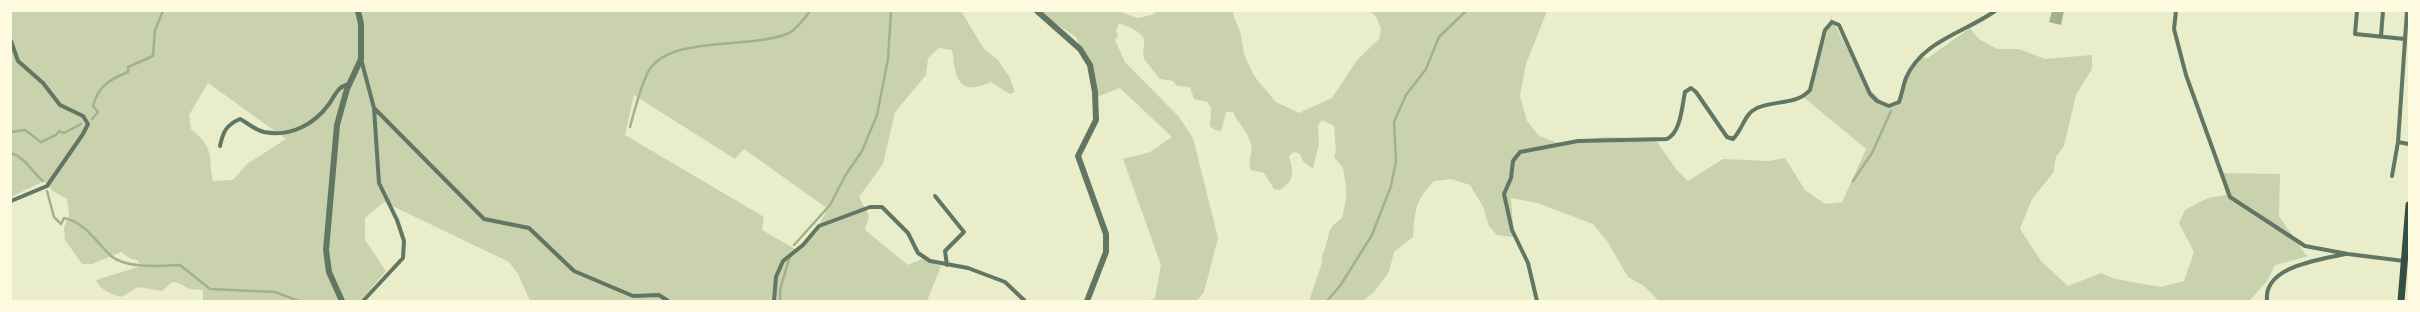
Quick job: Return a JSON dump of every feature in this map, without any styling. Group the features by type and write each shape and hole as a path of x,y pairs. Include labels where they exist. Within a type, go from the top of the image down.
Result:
{"main road":[{"path":"2400,301 2409,205"}],"street":[{"path":"358,11 361,24 361,59 374,108 379,184 397,220 404,241 403,258 364,301"},
{"path":"1037,11 1080,49 1090,65 1095,92 1096,120 1078,156 1106,234 1106,252 1087,301"},
{"path":"1537,301 1528,263 1512,230 1504,194 1511,178 1513,161 1520,152 1578,141 1667,139 1672,136 1676,130 1686,92 1691,88 1696,92 1726,137 1733,139 1748,114 1757,108 1804,97 1810,90 1825,30 1832,22 1839,25 1870,94 1877,101 1889,106 1899,102 1906,78 1914,65 1928,50 1942,39 1995,11"},
{"path":"2176,11 2174,29 2186,75 2230,197 2305,246 2348,254 2404,261"},
{"path":"2357,11 2355,34 2406,38"},
{"path":"2381,36 2383,11"},
{"path":"2392,176 2398,142 2407,11"},
{"path":"11,41 18,60 43,83 60,105 83,116 88,124 83,134 47,186 11,202"},
{"path":"342,301 329,272 326,250 335,137 350,84 361,59"},
{"path":"220,146 223,134 229,123 240,119 264,132 284,132 305,127 317,119 340,87 350,84"},
{"path":"374,108 484,218 529,228 574,271 633,296 659,295 668,301"},
{"path":"2398,142 2409,144"},
{"path":"935,196 964,232 945,251 947,265"},
{"path":"774,301 776,277 782,261 802,244 819,226 870,207 882,208 908,233 918,253 930,261 968,268 1005,282 1025,301"},
{"path":"2267,301 2266,290 2279,274 2307,263 2348,254"},
{"path":"633,296 635,301"}],"shaded area":[{"path":"11,11 961,11 984,49 998,60 1010,78 1015,92 1010,94 991,82 973,87 964,86 957,77 952,50 939,48 928,58 926,75 895,112 883,164 859,197 869,216 865,230 908,265 924,258 930,263 941,266 927,301 530,301 518,274 509,262 384,202 365,218 365,240 386,271 360,301 203,301 203,290 190,289 178,283 172,282 162,291 138,287 121,297 103,289 96,280 141,266 137,260 131,259 121,252 92,264 82,264 65,240 64,228 69,215 67,199 53,191 44,181 11,197","holes":["208,83 286,139 247,164 233,180 213,181 207,147 199,136 191,129 189,115","634,95 735,159 744,149 828,209 815,231 797,250 762,230 764,217 625,135"]},
{"path":"1037,11 1118,11 1138,18 1151,15 1158,11 1232,11 1241,35 1244,54 1254,76 1276,102 1299,113 1332,98 1357,60 1379,39 1381,29 1377,18 1370,11 1547,11 1526,64 1520,96 1527,121 1539,136 1558,143 1604,137 1655,139 1676,169 1688,181 1723,159 1769,161 1785,158 1805,190 1825,204 1842,202 1866,149 1802,96 1808,94 1816,73 1831,17 1867,87 1887,106 1896,106 1906,80 1921,57 1928,58 1970,28 1979,39 1997,49 2019,49 2045,59 2092,55 2092,69 2076,95 2064,146 2056,157 2053,173 2032,199 2020,229 2041,261 2068,286 2101,273 2115,279 2161,287 2184,281 2194,252 2179,223 2185,210 2208,198 2226,195 2221,173 2280,174 2279,216 2305,254 2309,256 2275,265 2267,281 2249,301 1659,301 1644,286 1628,277 1607,241 1593,224 1537,203 1511,198 1514,237 1497,235 1489,226 1483,207 1470,185 1451,179 1434,181 1423,194 1417,206 1413,237 1394,252 1389,272 1374,292 1363,301 1309,301 1322,263 1322,256 1330,230 1342,218 1346,199 1343,168 1334,157 1336,151 1334,126 1322,120 1318,125 1319,144 1313,169 1303,161 1300,154 1294,152 1289,156 1292,166 1292,174 1289,182 1280,190 1274,189 1264,173 1251,170 1250,140 1233,112 1226,112 1221,131 1215,130 1210,126 1211,107 1207,102 1194,99 1190,87 1177,86 1173,81 1160,79 1144,59 1144,39 1140,33 1119,24 1116,30 1118,36 1115,40 1125,62 1179,117 1193,138 1218,238 1204,292 1197,301 1148,301 1155,298 1161,265 1123,159 1150,152 1172,137 1120,88 1094,98 1088,63 1076,37"},
{"path":"2052,11 2064,11 2061,25 2049,22"}],"waterway":[{"path":"92,119 98,112 93,106 95,99 102,88 110,81 128,72 128,67 153,56 155,30 163,11"},
{"path":"630,127 645,78 658,60 673,52 692,47 754,41 773,38 789,33 810,11"},
{"path":"794,245 830,205 845,176 862,151 877,115 888,59 891,11"},
{"path":"1327,301 1340,286 1372,235 1391,186 1396,161 1394,122 1406,95 1426,69 1439,37 1466,11"},
{"path":"1853,181 1872,153 1891,111"},
{"path":"11,132 25,130 41,142 56,135 59,131 64,133 81,124"},
{"path":"11,153 24,161 43,181"},
{"path":"47,191 54,217 61,224 64,218 78,224 84,228 111,256 118,260 144,266 180,265 210,289 275,292 299,301"},
{"path":"780,301 780,290 789,259"}]}
